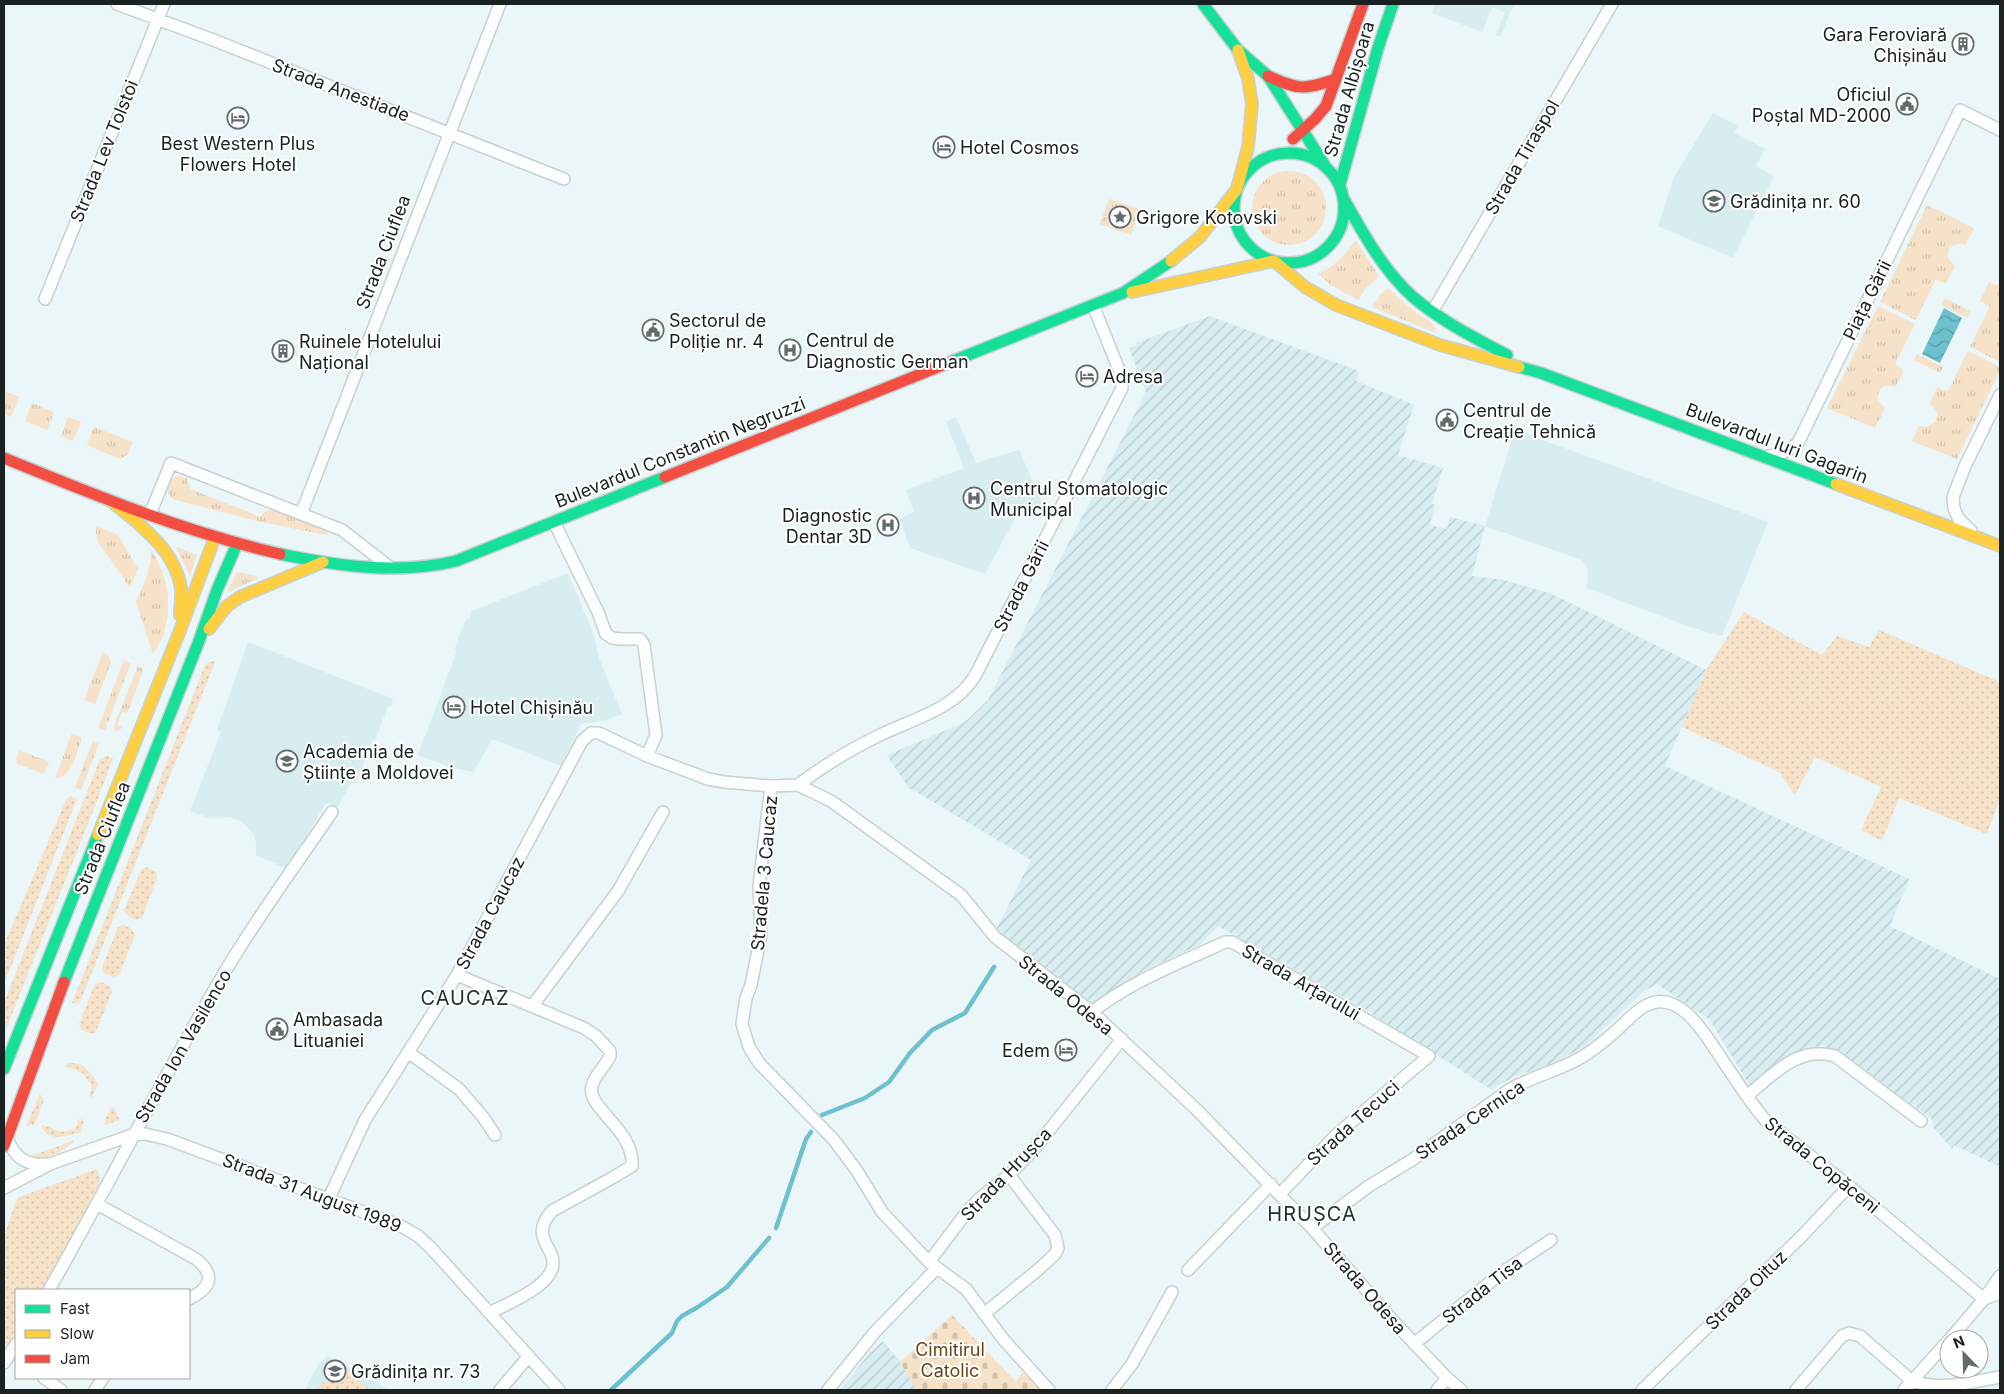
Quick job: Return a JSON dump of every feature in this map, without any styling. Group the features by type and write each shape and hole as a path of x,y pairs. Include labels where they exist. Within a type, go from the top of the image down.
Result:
{"main road":[{"path":"1203,4 1238,50 1268,76 1294,88 1306,89 1336,78"},
{"name":"Strada Albișoara","path":"1277,154 1326,106 1363,4"},
{"name":"Strada Albișoara","path":"1340,184 1378,48 1393,4"},
{"path":"1238,50 1248,79 1252,104 1248,147 1237,189 1234,211 1239,232 1252,249 1260,255 1274,261 1301,262 1321,254 1329,247 1341,229 1344,219 1344,201 1340,184 1302,131 1268,76"},
{"path":"1237,189 1249,170 1262,160 1277,154 1300,153 1311,156 1325,165"},
{"name":"Bulevardul Constantin Negruzzi","path":"1123,293 1179,256 1200,237 1237,189"},
{"name":"Bulevardul Iuri Gagarin","path":"1344,201 1364,234 1392,274 1407,291 1432,312 1468,335 1541,373"},
{"name":"Bulevardul Iuri Gagarin","path":"1274,261 1305,287 1336,305 1440,344 1541,373 2000,546"},
{"name":"Bulevardul Constantin Negruzzi","path":"111,501 238,544 296,558 393,569 438,566 456,561 554,522 1123,293 1274,261"},
{"path":"4,458 111,501 148,532 168,557 181,587 179,633"},
{"name":"Strada Ciuflea","path":"4,1070 216,537"},
{"name":"Strada Ciuflea","path":"5,1142 50,1018 199,641 217,590 238,544"},
{"path":"199,641 227,606 240,597 323,562"}],"street":[{"name":"Strada Anestiade","path":"117,4 158,18 449,132 564,180"},
{"name":"Strada Lev Tolstoi","path":"45,299 164,4"},
{"name":"Strada Ciuflea","path":"301,514 500,4"},
{"name":"Strada Tiraspol","path":"1432,312 1612,4"},
{"name":"Piața Gării","path":"1750,451 1770,456 1781,455 1798,443 1960,110 2000,130"},
{"name":"Strada Gării","path":"798,785 832,760 876,736 945,706 968,687 1122,388 1121,375 1092,305"},
{"path":"1982,539 1965,527 1958,518 1954,508 1953,497 1965,466 2000,395"},
{"path":"150,514 171,463 342,530 393,569"},
{"path":"554,522 586,586 606,634 612,638 640,639 644,645 656,735 647,756"},
{"name":"Strada Odesa","path":"591,733 599,733 647,756 708,779 771,786 798,785 831,801 961,895 995,937 1092,1012 1196,1109 1280,1194 1414,1344 1461,1390"},
{"name":"Strada Caucaz","path":"329,1198 365,1120 457,975 582,741 591,733"},
{"name":"Stradela 3 Caucaz","path":"771,786 759,885 761,935 751,985 746,998 742,1024 749,1047 759,1063 828,1134 848,1159 882,1212 934,1265 966,1289 1003,1339 1050,1390"},
{"name":"Strada Ion Vasilenco","path":"50,1289 97,1204 132,1135 223,974 332,812"},
{"path":"533,1005 618,891 663,812"},
{"name":"Strada Arțarului","path":"1092,1012 1118,994 1152,976 1225,942 1232,942 1429,1056"},
{"path":"457,975 533,1005 584,1028 596,1036 610,1051 608,1060 594,1081 591,1093 595,1101 623,1134 633,1156 632,1166 552,1211 546,1218 542,1228 545,1243 553,1260 552,1269 538,1286 489,1313"},
{"name":"Strada Copăceni","path":"1655,1002 1672,1004 1696,1021 1748,1095 1757,1112 1768,1123 1849,1186 1984,1299"},
{"name":"Strada Cernica","path":"1312,1228 1370,1186 1412,1160 1504,1093 1518,1084 1568,1065 1582,1057 1638,1011 1646,1005 1655,1002"},
{"name":"Strada Hrușca","path":"828,1390 875,1332 934,1265 966,1213 980,1198 1009,1175 1035,1148 1122,1040"},
{"path":"408,1052 459,1089 483,1117 495,1135"},
{"path":"1748,1095 1794,1059 1816,1053 1828,1054 1835,1056 1921,1121"},
{"name":"Strada Tecuci","path":"1280,1194 1336,1135 1429,1056"},
{"name":"Strada 31 August 1989","path":"4,1188 50,1164 132,1135 146,1134 167,1139 329,1198 401,1226 418,1236 559,1390"},
{"name":"Strada 31 August 1989","path":"5,1142 22,1161 39,1165 50,1164"},
{"path":"985,1313 1039,1269 1055,1254 1058,1248 1055,1235 1009,1175"},
{"path":"1188,1270 1270,1184"},
{"name":"Strada Oituz","path":"1642,1390 1800,1238 1849,1186"},
{"path":"97,1204 196,1259 206,1267 209,1277 208,1282 201,1292 190,1298"},
{"name":"Strada Tisa","path":"1414,1344 1500,1274 1551,1240"},
{"path":"1958,1329 1984,1299 2000,1276"},
{"path":"1112,1390 1132,1364 1172,1292"},
{"path":"1984,1299 2000,1293"},
{"path":"1796,1390 1842,1336 1849,1333 1860,1336 1908,1386 1946,1386 2000,1377"},
{"path":"1908,1386 1939,1350"},
{"path":"500,1390 529,1356"},
{"path":"1437,1390 1447,1378"},
{"path":"45,1379 61,1390"},
{"path":"95,1390 102,1379"}],"shaded area":[{"path":"1434,4 1514,4 1500,37 1496,35 1505,12 1492,7 1482,32 1432,13"},
{"name":"Grădinița nr. 60","path":"1713,113 1738,126 1734,132 1765,149 1756,166 1774,176 1733,258 1658,226 1674,177"},
{"path":"1210,316 1359,371 1356,381 1414,405 1398,455 1443,468 1432,504 1435,505 1430,525 1447,529 1450,517 1485,526 1472,576 1504,580 1552,594 1706,670 1665,766 1909,879 1890,926 2000,979 2000,1163 1998,1166 1954,1145 1952,1149 1934,1128 1931,1118 1823,1045 1794,1053 1751,1088 1710,1020 1657,984 1644,991 1585,1046 1554,1063 1513,1077 1492,1090 1369,1012 1218,926 1201,944 1142,972 1093,1003 1064,985 995,932 1031,860 908,787 887,755 965,722 988,700 1146,392 1129,348 1137,345 1136,343"},
{"name":"Centrul Stomatologic Municipal","path":"956,417 976,463 1019,450 1043,505 1015,518 985,574 910,548 900,519 914,512 906,490 964,468 946,422"},
{"path":"1515,430 1768,522 1722,636 1693,628 1587,588 1588,569 1582,560 1485,526"},
{"path":"568,573 594,635 599,658 622,714 603,721 581,724 561,766 492,739 474,772 453,768 418,755 457,651 455,650 457,641 472,611"},
{"name":"Academia de Științe a Moldovei","path":"248,642 393,699 390,707 388,706 375,740 373,740 356,784 351,782 338,807 326,803 287,869 256,855 256,842 253,833 242,822 230,817 209,818 190,811 221,732 217,730"},
{"path":"883,1341 900,1362 917,1390 840,1390 871,1351"},
{"name":"Grădinița nr. 73","path":"327,1356 368,1377 388,1390 305,1390 317,1366"}],"green space":[{"path":"1289,171 1303,174 1315,182 1323,194 1326,208 1323,222 1315,234 1303,242 1289,245 1275,242 1263,234 1255,222 1252,208 1255,194 1263,182 1275,174"},
{"path":"1109,199 1140,209 1131,235 1100,224","holes":["1113,207 1132,214 1127,226 1109,220"]},
{"path":"1927,205 1974,228 1965,245 1956,244 1948,250 1948,258 1955,266 1946,284 1936,279 1916,320 1880,302"},
{"path":"1356,240 1379,276 1366,288 1358,300 1331,285 1318,274 1335,264"},
{"path":"1989,283 1996,285 2000,283 2000,362 1970,347 1990,306 1980,301"},
{"path":"1388,288 1412,310 1433,324 1436,330 1433,332 1372,307 1380,295"},
{"path":"1945,298 1970,311 1967,318 1941,305"},
{"path":"1878,306 1915,324 1895,364 1904,371 1895,387 1884,387 1878,394 1878,401 1885,408 1875,428 1827,408"},
{"path":"1968,351 2000,367 2000,371 1957,459 1912,441 1919,426 1926,427 1935,422 1936,411 1929,404 1937,388 1948,391"},
{"path":"1917,354 1943,367 1940,373 1914,360"},
{"path":"4,391 19,397 11,417 4,414"},
{"path":"32,403 54,412 47,430 25,421"},
{"path":"68,417 81,422 73,441 61,436"},
{"path":"94,427 133,442 128,454 120,459 87,445"},
{"path":"178,476 187,478 190,489 261,517 265,511 274,509 327,531 328,534 257,521 175,500 170,497 167,490 170,480"},
{"path":"97,526 118,535 138,569 130,588 98,542"},
{"path":"176,548 197,555 190,576"},
{"path":"151,550 163,575 167,588 168,602 168,616 165,629 153,654 136,602 148,570"},
{"path":"237,572 257,576 258,578 229,592 228,590"},
{"path":"1744,612 1822,655 1837,636 1869,647 1879,630 2000,682 2000,798 1987,834 1899,798 1882,841 1861,830 1881,787 1815,757 1795,795 1779,772 1682,727 1706,670"},
{"path":"103,652 108,655 111,663 95,704 84,700"},
{"path":"124,660 131,663 105,730 98,728"},
{"path":"212,661 215,662 82,998 79,1004 72,1003 205,665"},
{"path":"138,666 143,669 143,672 127,713 122,712 117,725 122,727 116,731 114,729 115,723"},
{"path":"72,733 82,738 76,757 66,774 55,778"},
{"path":"93,741 99,744 81,790 75,787"},
{"path":"19,750 49,762 44,774 17,764 16,759"},
{"path":"107,756 113,758 99,796 4,1034 4,1003 100,759"},
{"path":"71,796 77,799 4,984 4,945 66,800"},
{"path":"146,867 156,872 157,878 142,918 136,920 127,915 124,910 141,870"},
{"path":"123,925 132,929 135,935 119,975 114,977 104,973 102,967 118,927"},
{"path":"101,982 110,986 112,992 96,1032 91,1034 82,1030 79,1024 95,984"},
{"path":"68,1063 82,1066 98,1084 91,1098 89,1095 92,1085 83,1073 65,1066"},
{"path":"40,1094 44,1100 34,1125 26,1126"},
{"path":"111,1107 113,1107 120,1120 105,1125 104,1123"},
{"path":"79,1119 84,1120 80,1133 54,1137 42,1128 43,1125 61,1132 75,1129"},
{"path":"75,1140 55,1154 43,1158 31,1157 31,1156"},
{"path":"97,1169 100,1178 99,1184 44,1289 15,1289 14,1347 4,1344 4,1237 19,1197"},
{"name":"Cimitirul Catolic","path":"952,1315 1016,1382 1023,1372 1040,1390 917,1390 900,1362"},
{"path":"339,1365 370,1390 316,1390"}],"water":[{"path":"1944,308 1962,318 1940,363 1922,354"}],"waterway":[{"path":"822,1115 865,1098 889,1082 910,1053 932,1030 965,1013 994,967"},
{"path":"776,1228 806,1139 811,1132"},
{"path":"611,1390 672,1333 677,1321 682,1316 727,1287 769,1238"}],"traffic: fast":[{"path":"1203,4 1238,50 1268,76 1324,164"},
{"path":"1340,184 1378,48 1393,4"},
{"path":"1289,153 1310,157 1328,169 1340,187 1344,208 1340,229 1328,247 1310,259 1289,263 1268,259 1250,247 1238,229 1234,208 1238,187 1250,169 1268,157 1289,153"},
{"path":"1345,201 1384,264 1413,297 1471,336 1507,355"},
{"path":"953,361 1123,293 1171,261"},
{"path":"1519,367 1541,373 1836,484"},
{"path":"280,554 346,565 390,568 412,568 456,561 665,477"},
{"path":"64,982 199,641 217,590 237,544"},
{"path":"4,1069 98,835"}],"traffic: slow":[{"path":"1171,261 1200,237 1237,189 1248,147 1252,104 1248,79 1238,50"},
{"path":"1132,292 1274,261 1305,287 1336,305 1440,345 1519,367"},
{"path":"1836,484 2000,546"},
{"path":"111,501 144,528 164,549 177,574 181,588 180,615"},
{"path":"98,835 179,633 215,537"},
{"path":"209,629 227,606 240,597 323,562"}],"traffic: jam":[{"path":"1293,139 1326,106 1363,4"},
{"path":"1268,76 1287,84 1302,87 1309,87 1336,79"},
{"path":"665,477 953,361"},
{"path":"4,458 106,499 175,524 280,554"},
{"path":"4,1146 64,982"}],"place":[{"name":"Gara Feroviară Chișinău","path":"1963,44"},
{"name":"Oficiul Poștal MD-2000","path":"1907,104"},
{"name":"Best Western Plus Flowers Hotel","path":"238,118"},
{"name":"Hotel Cosmos","path":"944,147"},
{"name":"Grădinița nr. 60","path":"1714,201"},
{"name":"Grigore Kotovski","path":"1120,217"},
{"name":"Sectorul de Poliție nr. 4","path":"653,330"},
{"name":"Centrul de Diagnostic German","path":"790,350"},
{"name":"Ruinele Hotelului Național","path":"283,351"},
{"name":"Adresa","path":"1087,376"},
{"name":"Centrul de Creație Tehnică","path":"1447,420"},
{"name":"Centrul Stomatologic Municipal","path":"974,498"},
{"name":"Diagnostic Dentar 3D","path":"888,525"},
{"name":"Hotel Chișinău","path":"454,707"},
{"name":"Academia de Științe a Moldovei","path":"287,761"},
{"name":"Ambasada Lituaniei","path":"277,1029"},
{"name":"Edem","path":"1066,1050"},
{"name":"Grădinița nr. 73","path":"335,1371"}],"district":[{"name":"CAUCAZ","path":"465,998"},
{"name":"HRUȘCA","path":"1312,1214"}]}
